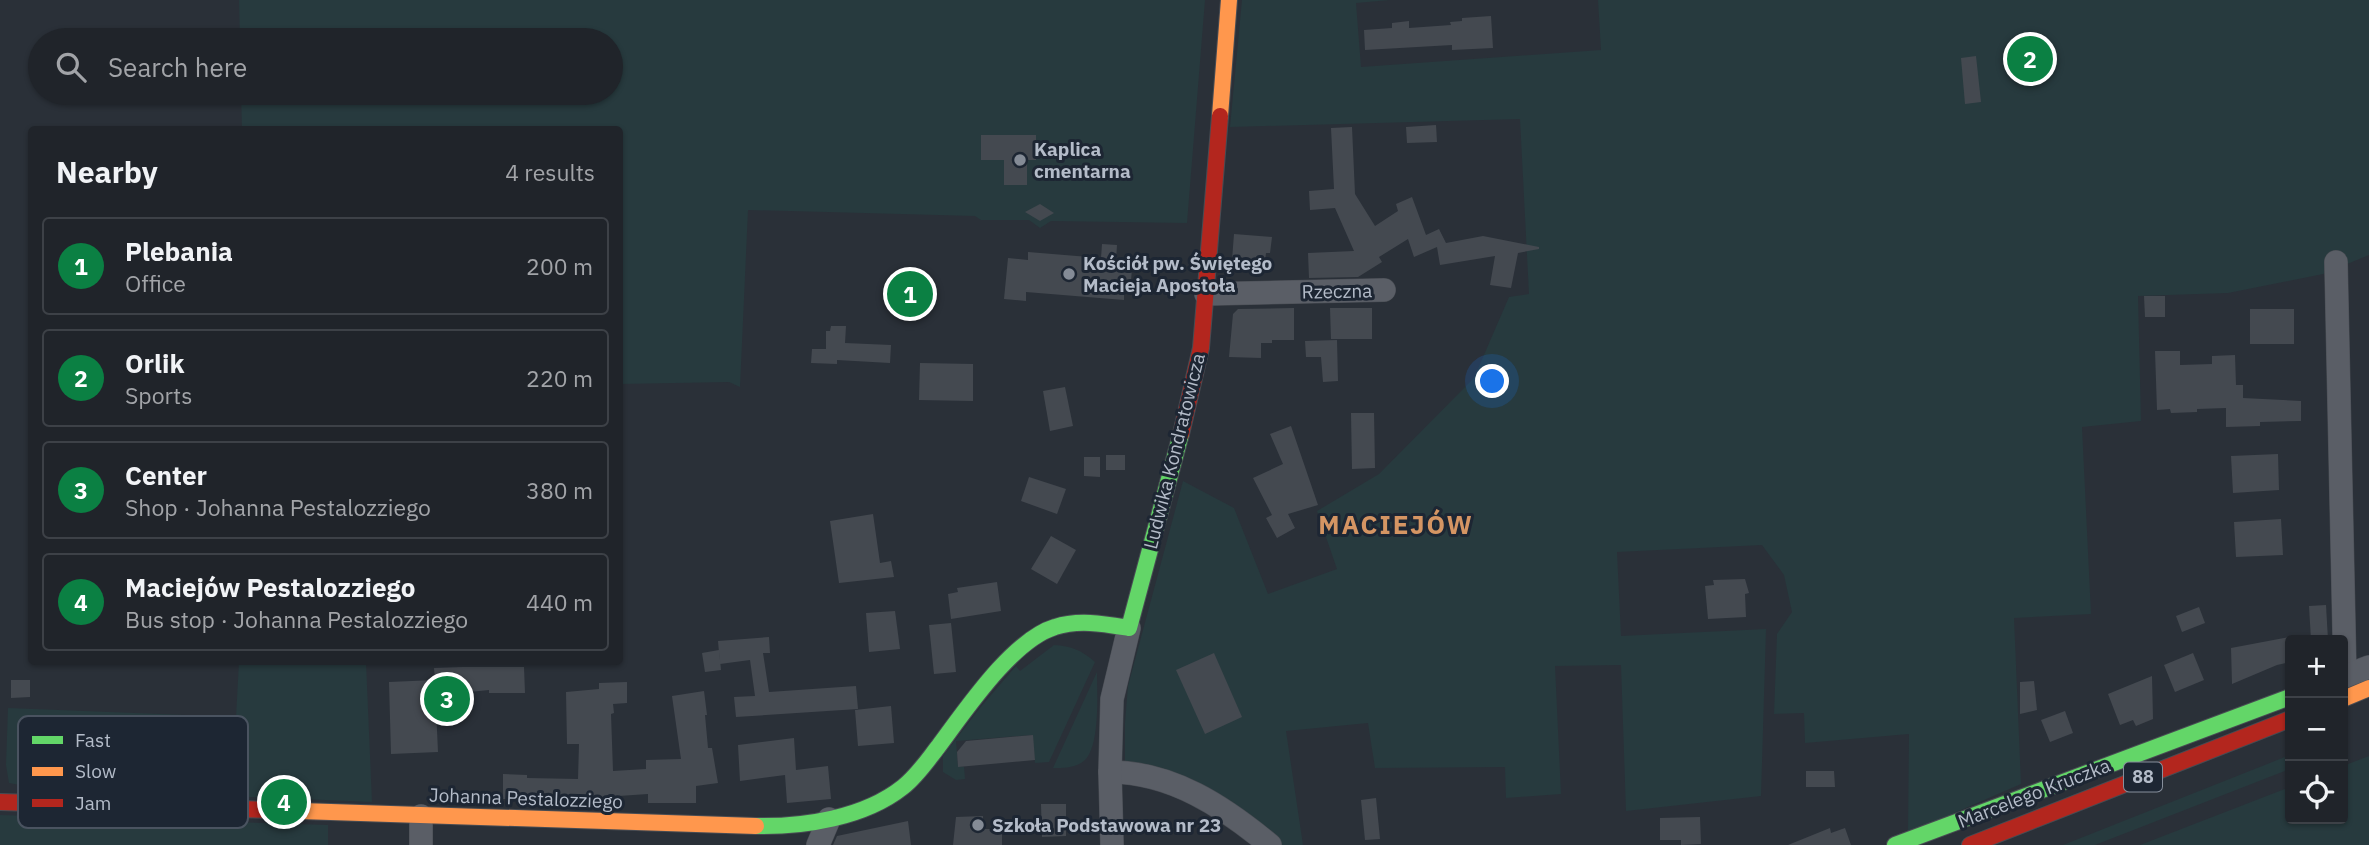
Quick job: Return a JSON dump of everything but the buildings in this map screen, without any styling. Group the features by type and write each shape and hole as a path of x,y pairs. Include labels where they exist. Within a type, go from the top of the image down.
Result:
{"street":[{"name":"Ludwika Kondratowicza","path":"1112,845 1110,772 1113,690 1187,412 1201,348 1229,0"},
{"path":"2336,262 2342,635"},
{"name":"Rzeczna","path":"1206,294 1384,290"},
{"name":"Johanna Pestalozziego","path":"248,810 689,824 797,835 829,818 876,802 903,787 925,764 992,679 1037,636 1058,626 1092,623 1129,628"},
{"path":"2348,681 2369,667"},
{"path":"2348,685 2369,688"},
{"name":"Marcelego Kruczka","path":"1895,845 2285,698"},
{"name":"88","path":"1970,845 2285,721"},
{"path":"1110,772 1128,772 1161,779 1195,793 1239,821 1269,845"},
{"name":"Johanna Pestalozziego","path":"0,802 18,803"},
{"path":"421,816 421,845"},
{"path":"818,845 829,818"}],"green space":[{"path":"239,0 1205,0 1187,223 1051,221 1040,228 1029,220 981,220 975,216 748,210 740,387 729,382 623,384 623,126 242,126 241,105 623,105 623,28 240,28"},
{"path":"1242,0 1390,0 1356,3 1361,67 1601,50 1598,0 2369,0 2369,255 2323,274 2228,293 2138,296 2141,421 2082,427 2091,614 2014,618 2021,784 1908,833 1909,734 1805,743 1804,713 1774,714 1777,634 1792,612 1784,575 1762,545 1617,552 1621,636 1766,629 1761,796 1626,811 1621,665 1555,666 1561,794 1506,798 1505,767 1375,768 1368,723 1286,731 1303,845 1281,845 1236,811 1125,764 1128,686 1183,481 1234,508 1268,594 1337,569 1317,511 1379,474 1474,378 1509,297 1529,294 1520,119 1230,127"},
{"path":"1054,645 1076,649 1095,662 1049,762 1035,763 1032,735 956,741 958,766 964,767 965,779 956,780 943,772 943,756 1016,666 1020,671"},
{"path":"239,665 366,665 372,802 248,797 248,716 236,716"},
{"path":"1097,672 1097,707 1092,747 1081,763 1071,767 1053,768"},
{"path":"8,708 211,716 18,716 18,785 9,783 6,765"},
{"path":"2369,756 2369,845 2140,845 2285,789 2285,824 2348,824 2348,764"},
{"path":"2285,757 2285,771 2095,845 2063,845"},
{"path":"0,815 18,816 18,828 248,828 248,823 328,825 328,845 0,845"}],"traffic: fast":[{"path":"756,826 794,825 833,818 887,798 917,773 990,678 1022,646 1039,634 1073,623 1129,628 1181,434"},
{"path":"1895,845 2287,698"}],"traffic: slow":[{"path":"1220,116 1229,0"},
{"path":"2345,698 2369,688"},
{"path":"271,810 756,826"}],"traffic: jam":[{"path":"1181,434 1201,348 1220,116"},
{"path":"1970,845 2285,721"},
{"path":"0,802 18,803"},
{"path":"248,809 271,810"}],"place":[{"name":"Orlik","path":"2030,59"},
{"name":"Kaplica cmentarna","path":"1020,160"},
{"name":"Kościół pw. Świętego Macieja Apostoła","path":"1069,274"},
{"name":"Plebania","path":"910,294"},
{"name":"Center","path":"447,699"},
{"name":"Maciejów Pestalozziego","path":"284,802"},
{"name":"Szkoła Podstawowa nr 23","path":"978,825"}],"district":[{"name":"MACIEJÓW","path":"1396,525"}]}
